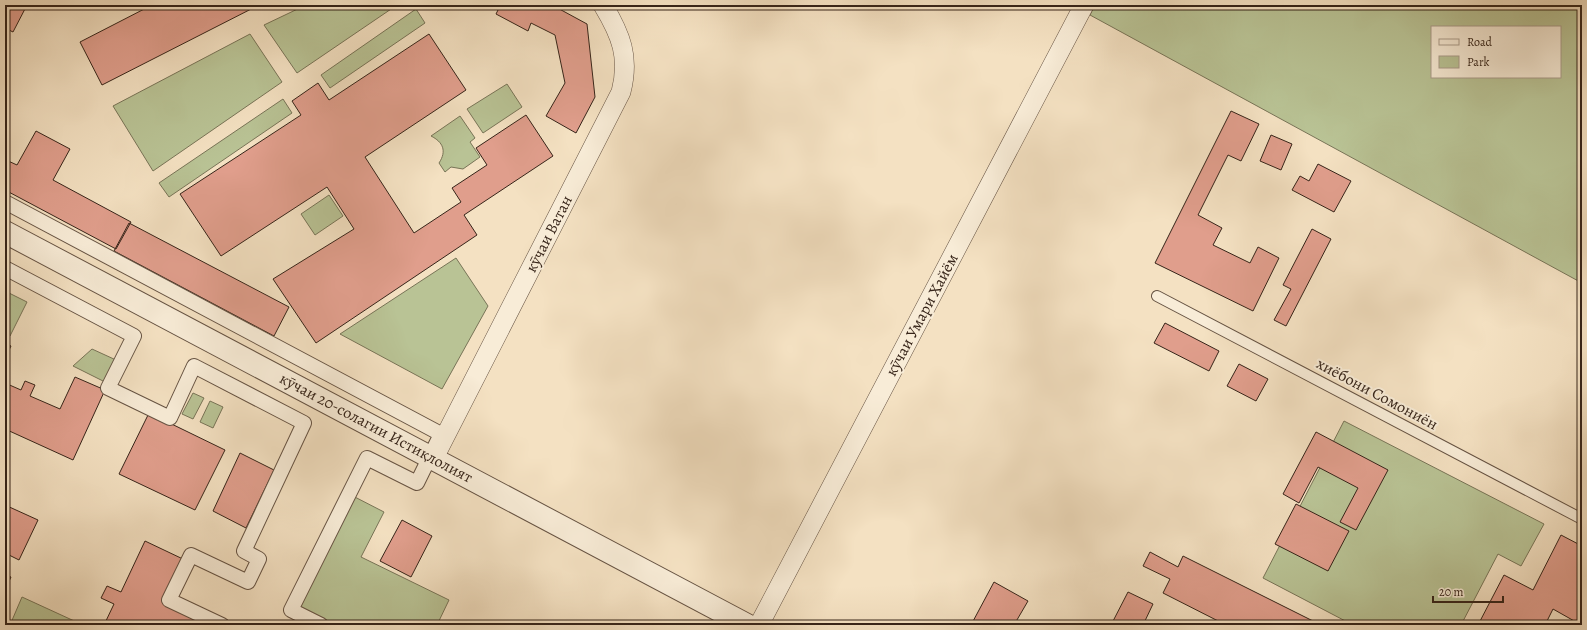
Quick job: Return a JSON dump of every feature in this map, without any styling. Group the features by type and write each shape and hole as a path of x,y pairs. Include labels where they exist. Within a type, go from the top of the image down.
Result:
{"street":[{"name":"кӯчаи Ватан","path":"432,457 621,92 625,76 625,59 616,28 603,5"},
{"name":"кӯчаи Умари Хайём","path":"759,625 1084,5"},
{"path":"5,202 441,434 432,457 417,483 367,458 291,610 322,625"},
{"name":"кӯчаи 20-солагии Истиқлолият","path":"5,232 747,625"},
{"path":"5,268 134,336 108,388 170,418 194,366 304,423 244,551 259,559 248,582 191,555 169,600 222,625"}],"lane":[{"name":"хиёбони Сомониён","path":"1157,296 1582,520"}],"green space":[{"path":"306,5 397,5 297,73 264,25"},
{"path":"1095,5 1582,5 1582,283 1090,15"},
{"path":"416,9 425,23 330,88 321,75"},
{"path":"250,34 282,82 153,171 113,106"},
{"path":"507,84 522,107 483,133 467,109"},
{"path":"283,99 292,113 169,197 159,183"},
{"path":"460,116 475,138 470,142 480,157 463,169 451,167 445,172 439,163 443,155 441,144 431,136"},
{"path":"329,195 343,216 315,235 301,214"},
{"path":"456,258 488,306 442,389 340,334"},
{"path":"5,291 27,302 10,336 5,334"},
{"path":"92,349 116,360 105,382 73,366"},
{"path":"193,393 204,398 193,419 182,414"},
{"path":"210,401 223,407 213,428 200,422"},
{"path":"1344,421 1544,524 1521,566 1498,554 1461,625 1353,625 1263,578"},
{"path":"349,494 384,512 361,557 449,600 437,625 328,625 292,607"},
{"path":"22,597 83,625 10,625"}],"building":[{"path":"5,5 27,5 13,32 5,28"},
{"path":"152,5 259,5 102,85 80,42"},
{"path":"489,5 552,5 587,24 595,97 576,133 546,116 565,83 555,35 531,23 528,31 496,14 498,10"},
{"path":"429,34 466,90 365,157 414,233 461,202 452,188 487,165 476,148 526,115 553,156 464,215 477,235 316,343 273,279 354,229 327,187 221,256 180,194 301,115 292,101 318,83 329,100"},
{"path":"1231,111 1259,124 1241,161 1228,155 1198,215 1222,228 1213,245 1250,263 1258,247 1279,258 1253,311 1155,263"},
{"path":"36,131 70,149 53,180 131,222 116,249 5,190 6,160 17,165"},
{"path":"1271,135 1292,144 1281,170 1260,161"},
{"path":"1318,164 1351,181 1334,212 1292,190 1300,176 1309,181"},
{"path":"129,223 289,307 274,336 114,251"},
{"path":"1312,229 1331,239 1286,326 1274,320 1291,289 1283,285"},
{"path":"1165,323 1219,351 1209,371 1154,343"},
{"path":"5,343 11,346 5,358"},
{"path":"1239,364 1268,379 1256,401 1227,386"},
{"path":"75,377 105,390 73,460 5,429 5,383 21,390 25,381 35,385 30,396 60,409"},
{"path":"149,413 225,450 195,510 119,474"},
{"path":"1316,432 1388,470 1356,530 1340,522 1358,488 1318,467 1299,503 1283,494"},
{"path":"240,453 274,470 246,528 213,511"},
{"path":"1296,504 1349,531 1328,571 1275,544"},
{"path":"5,505 38,520 19,560 5,553"},
{"path":"402,520 432,536 411,577 380,561"},
{"path":"1561,535 1582,546 1582,611 1576,622 1553,609 1545,625 1478,625 1504,575 1533,590"},
{"path":"145,541 185,560 165,601 216,625 104,625 114,604 101,598 107,586 121,592"},
{"path":"1150,552 1178,567 1183,556 1319,624 1226,625 1163,593 1170,579 1143,566"},
{"path":"5,575 11,577 5,590"},
{"path":"994,582 1028,601 1014,625 971,625"},
{"path":"1128,592 1153,604 1143,625 1111,625"}]}
